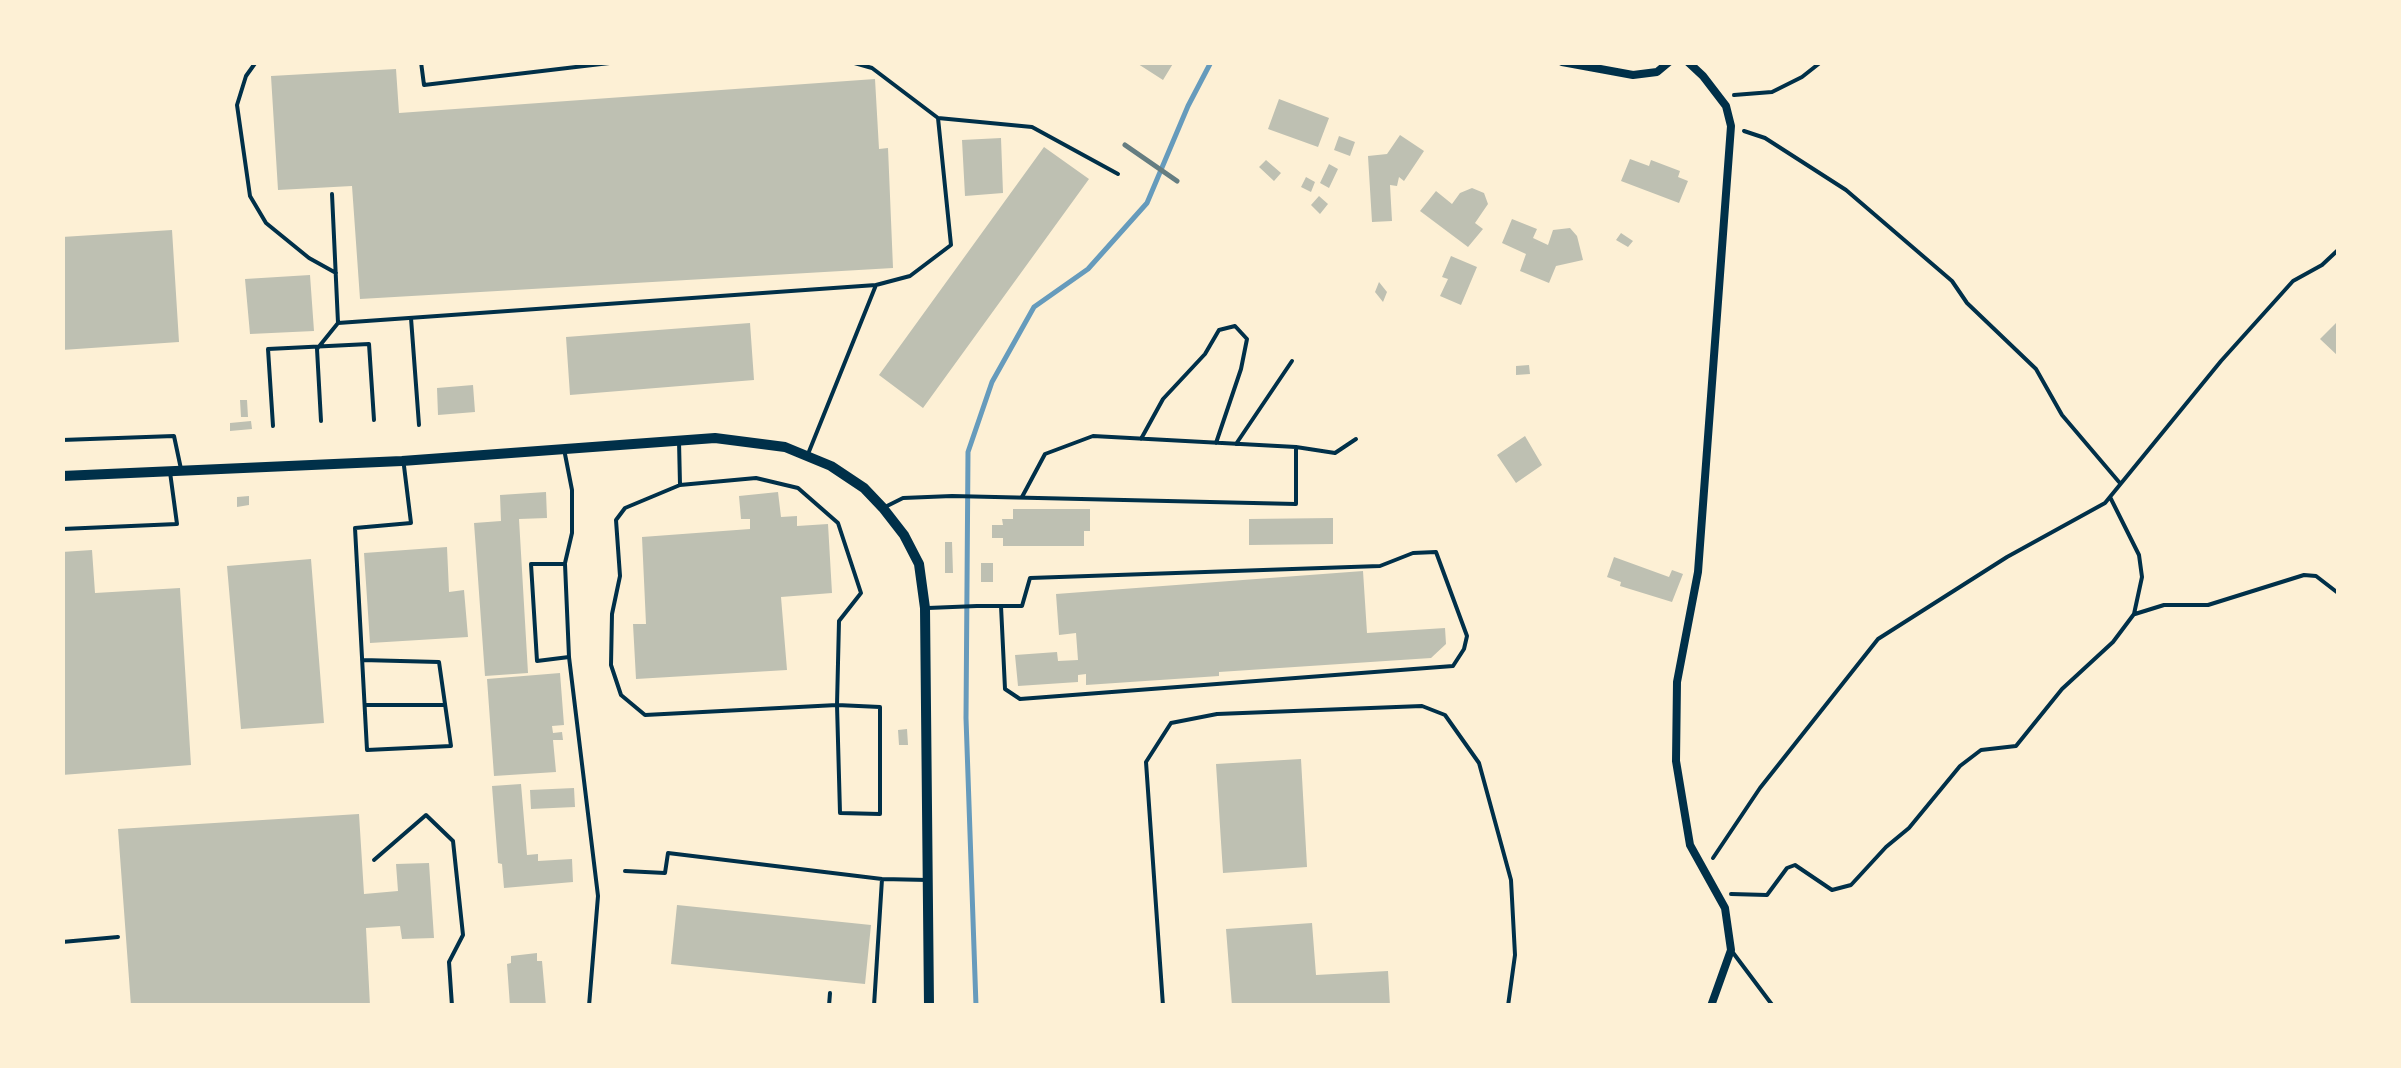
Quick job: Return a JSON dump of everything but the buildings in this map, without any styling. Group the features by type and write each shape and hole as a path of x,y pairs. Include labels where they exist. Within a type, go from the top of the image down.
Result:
{"street":[{"path":"1562,62 1634,75 1657,72 1668,62"},
{"path":"1688,62 1726,106 1730,126 1698,572 1678,682 1676,761 1690,845 1724,908 1731,950 1711,1006"},
{"path":"62,476 402,461 715,438 808,454 864,488 904,536 918,564 926,608 929,1006"}],"lane":[{"path":"256,62 246,76 237,105 250,196 266,223 308,258 336,274"},
{"path":"422,62 424,85 618,62"},
{"path":"851,62 872,68 938,118 1032,127 1118,174"},
{"path":"338,324 876,284 910,276 951,246 938,118"},
{"path":"321,421 316,349 338,324 332,194"},
{"path":"808,454 876,284"},
{"path":"410,318 419,425"},
{"path":"1141,439 1163,399 1205,354 1219,330 1235,326 1247,339 1216,443"},
{"path":"272,426 268,350 369,344 374,420"},
{"path":"1236,444 1292,361"},
{"path":"62,440 174,436 176,524 62,529"},
{"path":"1022,497 1046,454 1093,436 1296,447 1334,454 1356,438"},
{"path":"678,441 680,485"},
{"path":"883,508 903,498 952,496 1296,504 1296,447"},
{"path":"564,449 572,490 572,519 564,564 569,658 598,896 589,1006"},
{"path":"362,660 439,662 450,746 367,750 364,705 355,528 411,523 402,461"},
{"path":"680,485 625,508 616,520 620,576 612,614 612,665 621,695 646,715 838,705 880,707 880,814 840,813 838,705 839,621 861,593 838,522 798,488 756,478 680,485"},
{"path":"926,608 978,606 1001,606 1022,606 1030,578 1380,566 1413,553 1436,552 1467,636 1453,666 1020,700 1005,689 1001,606"},
{"path":"564,564 531,564 536,661 569,658"},
{"path":"364,705 445,705"},
{"path":"1162,1006 1146,762 1171,723 1217,714 1422,706 1445,715 1479,763 1512,880 1515,955 1508,1006"},
{"path":"374,860 426,815 452,841 463,935 449,962 452,1006"},
{"path":"625,870 666,873 668,853 882,879 928,880"},
{"path":"874,1006 882,879"},
{"path":"62,942 118,937"},
{"path":"1731,950 1773,1006"},
{"path":"829,1006 830,993"}],"path":[{"path":"1718,96 1772,92 1821,62"},
{"path":"1730,126 1764,138 1846,190 1942,272 2036,370 2062,415 2121,484"},
{"path":"1705,871 1770,774 1878,639 2006,557 2105,503 2221,361 2293,281 2322,265 2338,250"},
{"path":"1716,892 1767,895 1788,868 1795,865 1832,890 1844,888 1909,828 1960,766 1981,750 2016,746 2062,689 2113,642 2134,614 2142,577 2139,555 2110,497"},
{"path":"2134,614 2164,605 2208,605 2304,575 2316,576 2338,593"}],"waterway":[{"path":"976,1006 966,718 968,452 992,382 1034,307 1088,269 1147,203 1211,62"}],"railway":[{"path":"1125,145 1177,181"}]}
